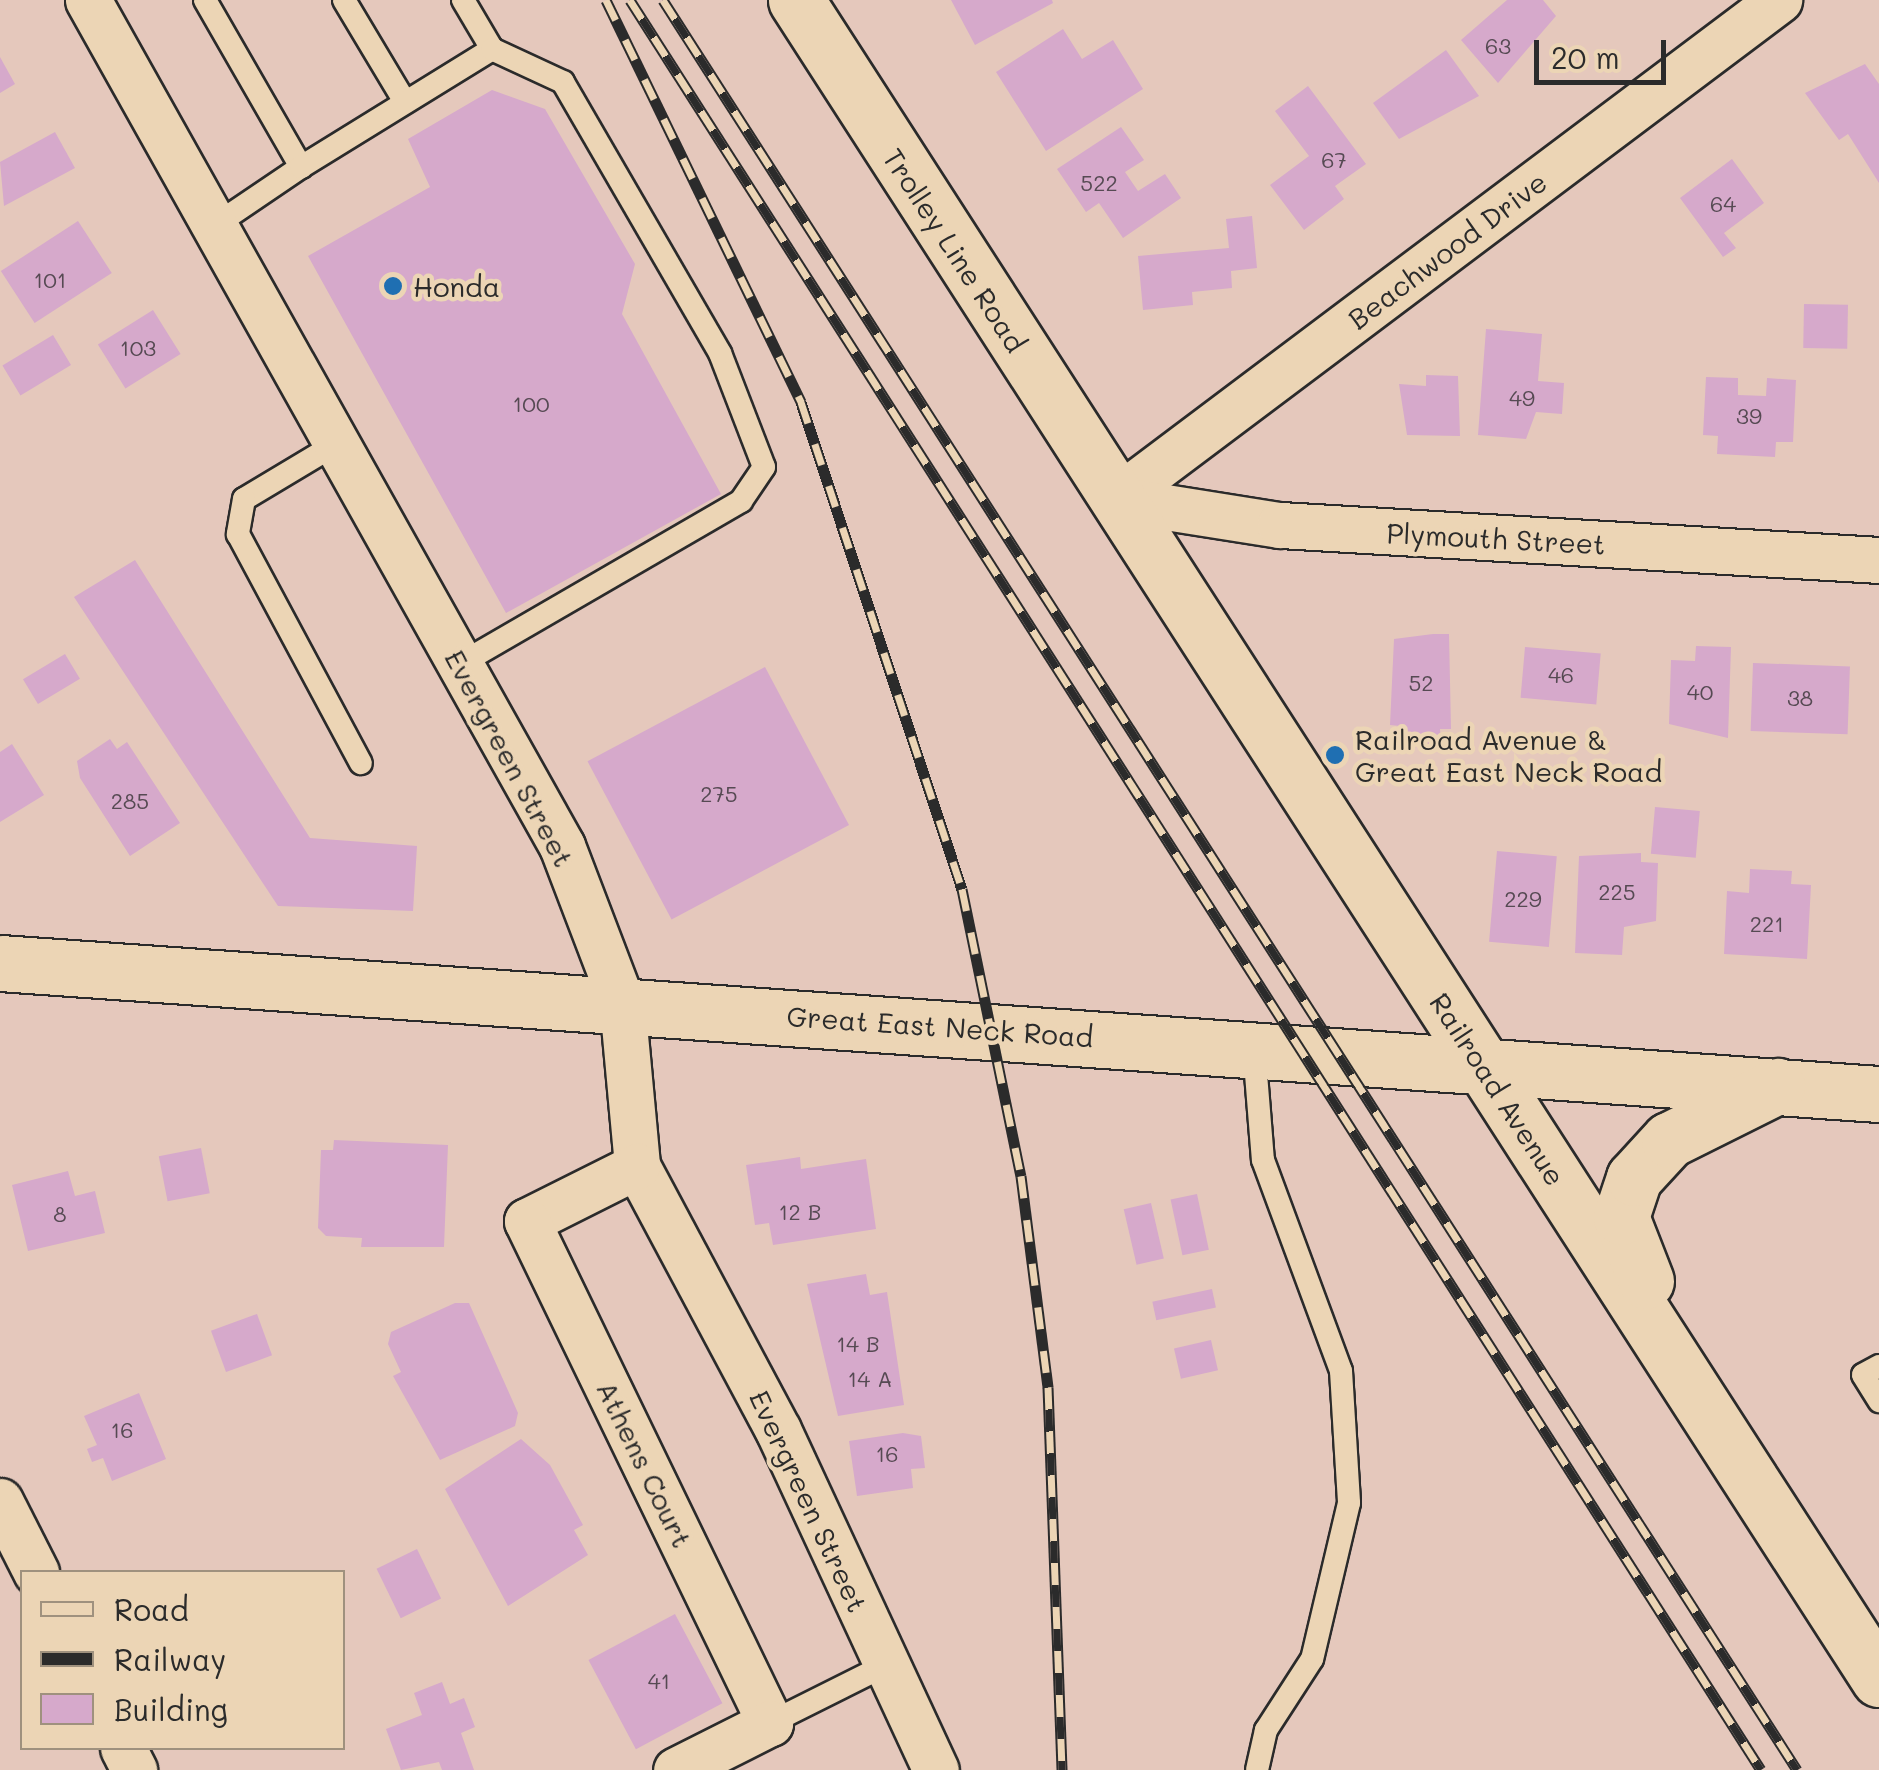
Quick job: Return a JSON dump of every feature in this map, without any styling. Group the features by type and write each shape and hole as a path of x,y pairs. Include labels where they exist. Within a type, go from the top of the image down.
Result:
{"main road":[{"name":"Trolley Line Road","path":"796,0 1114,499"},
{"name":"Railroad Avenue","path":"1114,499 1677,1360 1879,1679"},
{"name":"Great East Neck Road","path":"0,963 1254,1046 1879,1094"},
{"path":"1677,1360 1621,1217 1634,1178 1669,1140 1777,1086"}],"street":[{"name":"Evergreen Street","path":"88,0 562,846 622,1003 636,1166 778,1430 936,1770"},
{"name":"Beachwood Drive","path":"1114,499 1779,0"},
{"name":"Plymouth Street","path":"1114,499 1280,525 1879,560"},
{"name":"Athens Court","path":"636,1166 527,1221 770,1722"},
{"path":"0,1501 35,1570"},
{"path":"676,1770 770,1722"}],"lane":[{"path":"205,0 301,168"},
{"path":"344,0 406,102"},
{"path":"460,664 741,501 764,467 720,353 563,82 492,48 463,0"},
{"path":"214,226 492,48"},
{"path":"336,444 244,499 238,534 361,763"},
{"path":"1254,1046 1263,1160 1341,1371 1348,1503 1312,1659 1266,1730 1257,1770"},
{"path":"1879,1366 1863,1375 1879,1401"},
{"path":"770,1722 886,1665"}],"building":[{"path":"951,0 1052,0 1053,3 975,45"},
{"path":"1507,0 1543,0 1556,16 1498,83 1461,40"},
{"path":"1063,29 1082,59 1113,40 1143,89 1046,151 996,72"},
{"path":"1446,50 1479,96 1399,139 1373,103"},
{"path":"0,57 15,84 0,93"},
{"path":"1865,64 1879,84 1879,183 1848,134 1839,140 1805,93"},
{"path":"1308,86 1366,164 1335,186 1344,199 1304,230 1270,185 1309,156 1275,111"},
{"path":"492,90 545,109 635,264 622,314 721,494 506,613 308,256 430,187 408,139"},
{"path":"1121,127 1144,160 1125,172 1138,191 1165,174 1181,198 1123,238 1099,203 1086,212 1057,169"},
{"path":"55,132 75,168 4,206 0,162"},
{"path":"1732,159 1764,203 1724,233 1736,248 1723,257 1680,198"},
{"path":"1252,216 1257,268 1231,271 1232,288 1192,292 1193,305 1143,310 1138,256 1229,248 1226,219"},
{"path":"78,221 112,273 35,323 1,271"},
{"path":"1804,304 1848,305 1847,349 1803,348"},
{"path":"153,310 181,354 125,389 98,344"},
{"path":"1486,329 1542,334 1538,381 1564,383 1562,414 1536,412 1526,439 1478,435"},
{"path":"53,335 71,365 20,395 2,365"},
{"path":"1426,375 1458,376 1460,436 1407,435 1399,384 1426,386"},
{"path":"1706,377 1738,378 1738,395 1766,396 1767,378 1796,380 1793,442 1776,442 1775,457 1717,454 1718,436 1703,435"},
{"path":"135,560 310,838 417,846 413,911 278,906 74,597"},
{"path":"1449,634 1451,729 1440,729 1441,744 1400,745 1400,726 1390,725 1394,639"},
{"path":"1696,646 1731,647 1728,738 1669,724 1671,660 1695,661"},
{"path":"1525,647 1601,654 1596,704 1521,698"},
{"path":"65,654 80,679 38,704 23,679"},
{"path":"1753,663 1850,666 1848,734 1751,731"},
{"path":"765,667 849,825 672,919 588,761"},
{"path":"110,739 117,749 127,742 180,823 130,856 80,778 77,761"},
{"path":"12,744 44,795 0,822 0,752"},
{"path":"1655,807 1700,811 1696,858 1651,854"},
{"path":"1497,851 1557,856 1549,947 1489,942"},
{"path":"1641,853 1641,862 1658,863 1656,921 1624,927 1622,955 1575,953 1579,856"},
{"path":"1750,869 1792,871 1791,884 1811,885 1807,959 1724,954 1727,891 1749,893"},
{"path":"334,1140 448,1145 444,1247 361,1247 362,1238 326,1236 318,1228 321,1150 333,1150"},
{"path":"201,1148 210,1193 168,1201 159,1156"},
{"path":"800,1157 801,1169 866,1159 876,1229 773,1245 769,1223 755,1225 746,1165"},
{"path":"68,1171 75,1196 95,1191 105,1233 28,1251 12,1185"},
{"path":"1197,1194 1209,1250 1182,1255 1171,1200"},
{"path":"1151,1203 1164,1259 1137,1265 1124,1209"},
{"path":"866,1274 870,1295 887,1292 904,1405 838,1416 807,1284"},
{"path":"1212,1289 1216,1308 1156,1320 1152,1302"},
{"path":"455,1303 469,1303 518,1413 515,1426 440,1460 393,1376 401,1372 388,1344 391,1332"},
{"path":"257,1314 272,1355 226,1372 211,1331"},
{"path":"1211,1340 1218,1370 1181,1379 1174,1349"},
{"path":"139,1393 166,1459 112,1481 103,1458 92,1462 87,1449 97,1445 84,1416"},
{"path":"903,1433 921,1436 925,1468 911,1469 913,1488 857,1496 849,1441"},
{"path":"521,1439 550,1465 583,1525 574,1530 588,1555 508,1606 445,1489"},
{"path":"417,1549 441,1598 401,1618 377,1569"},
{"path":"675,1614 722,1703 636,1749 588,1660"},
{"path":"442,1682 450,1704 464,1698 475,1727 461,1733 474,1770 442,1770 439,1762 401,1770 386,1729 422,1715 414,1693"}],"railway":[{"path":"606,0 801,402 962,889 1021,1176 1048,1387 1062,1770"},
{"path":"630,0 1761,1770"},
{"path":"663,0 1797,1770"}],"place":[{"name":"Honda","path":"393,286"},
{"name":"Railroad Avenue & Great East Neck Road","path":"1335,755"}]}
